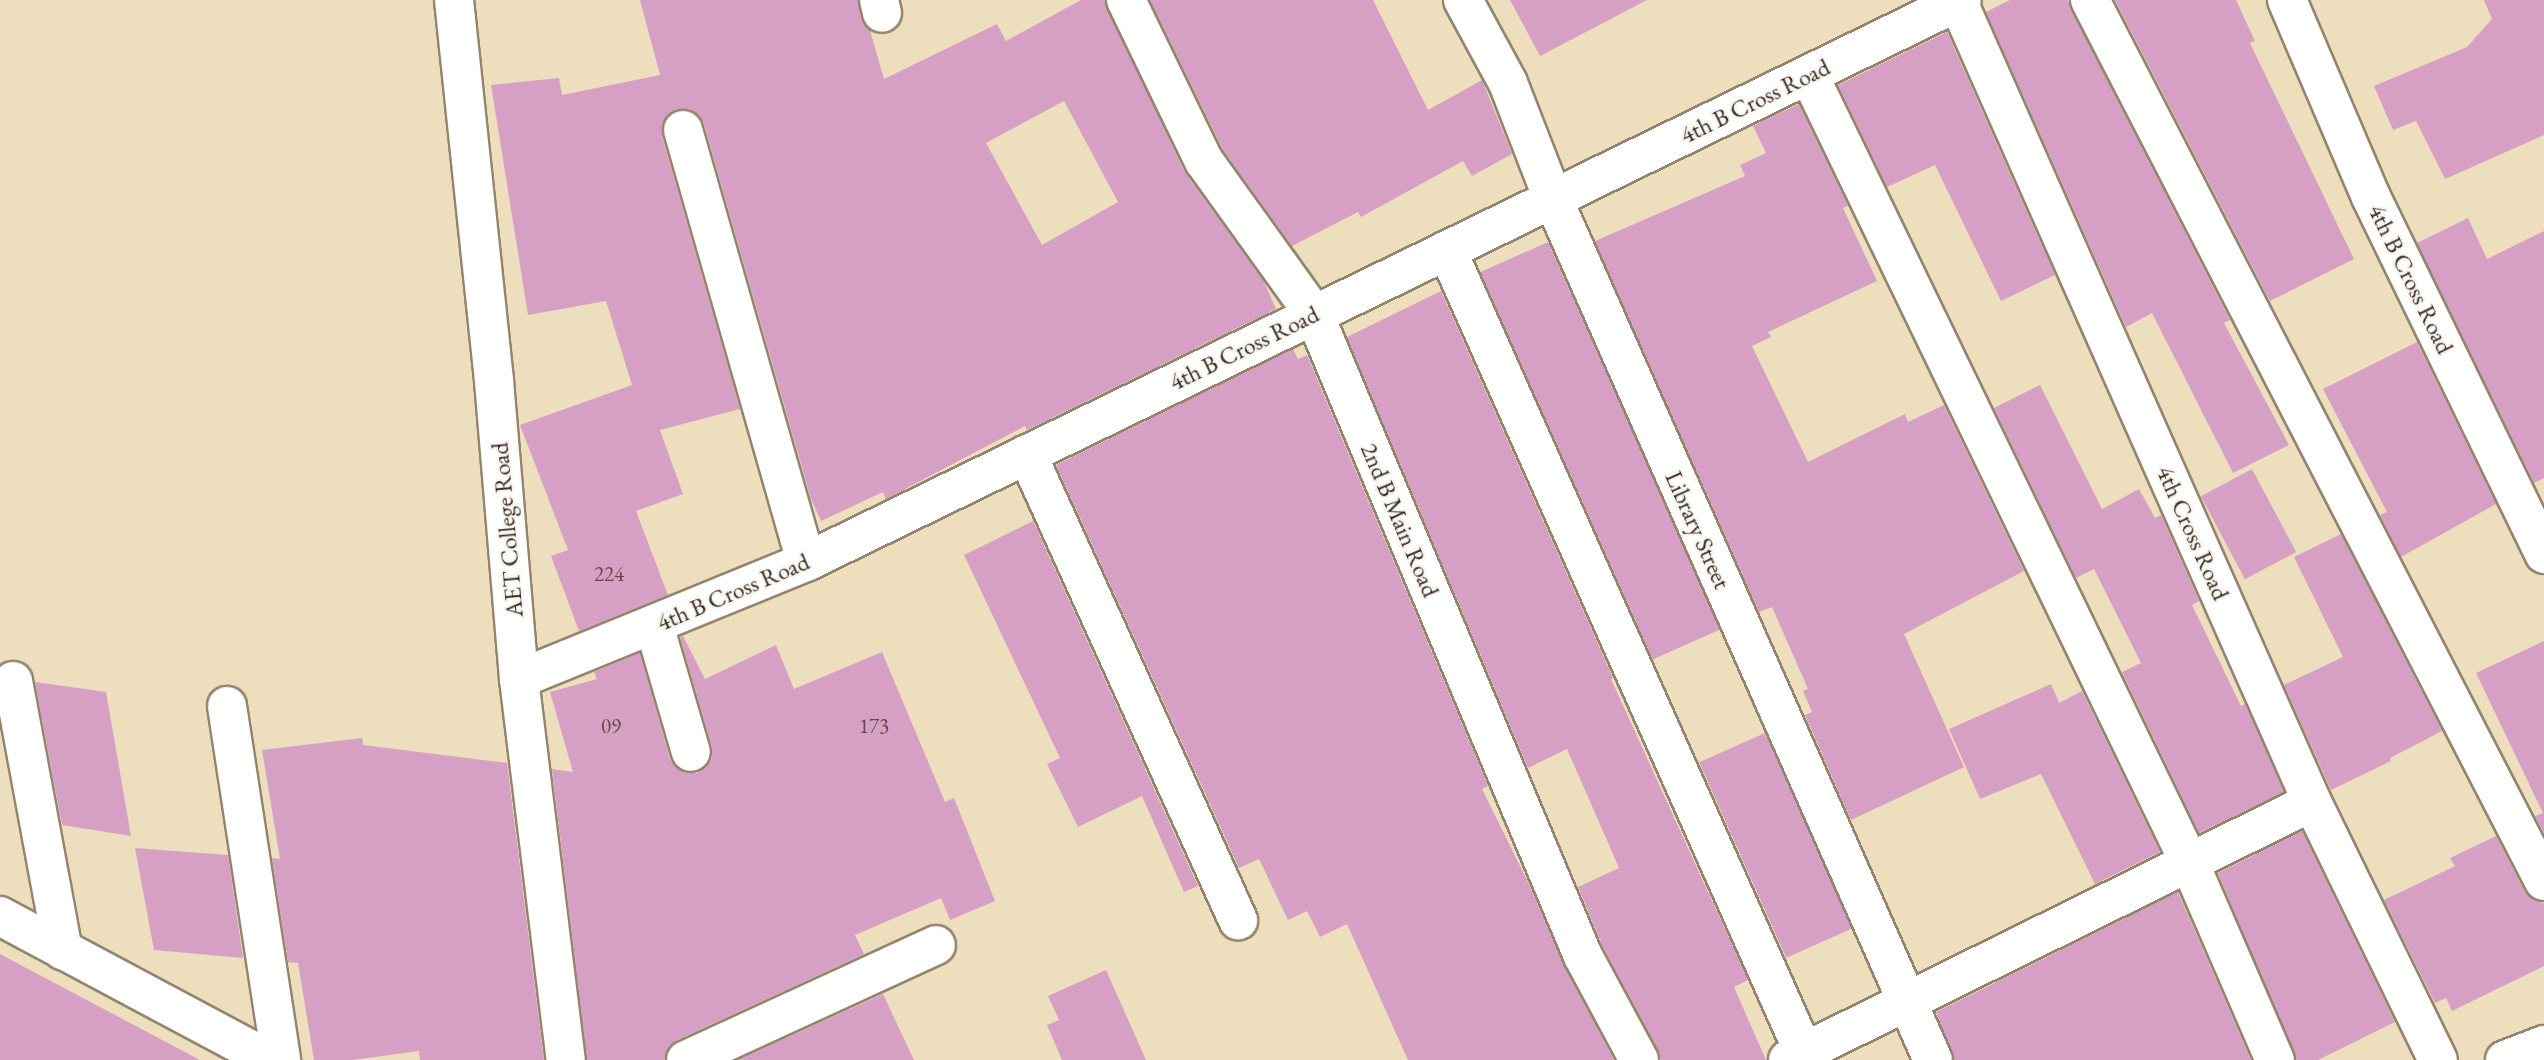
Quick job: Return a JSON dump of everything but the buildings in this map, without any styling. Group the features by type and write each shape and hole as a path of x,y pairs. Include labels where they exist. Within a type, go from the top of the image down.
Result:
{"street":[{"name":"AET College Road","path":"454,0 494,382 519,679 566,1060"},
{"name":"2nd B Main Road","path":"1126,0 1204,162 1314,314 1583,956 1639,1060"},
{"name":"Library Street","path":"1463,0 1508,83 1553,199 1933,1060"},
{"path":"2090,0 2544,881"},
{"name":"4th B Cross Road","path":"2287,0 2371,197 2544,554"},
{"name":"4th B Cross Road","path":"519,679 806,562 1960,1"},
{"name":"4th Cross Road","path":"1960,1 2312,802 2438,1060"},
{"path":"1809,75 2190,864 2275,1060"},
{"path":"682,130 806,562"},
{"path":"1447,250 1796,1056 1905,1000 2190,864 2312,802"},
{"path":"1027,454 1238,920"},
{"path":"654,625 691,752"},
{"path":"13,681 63,950"},
{"path":"227,706 281,1060"},
{"path":"0,916 270,1060"},
{"path":"686,1060 936,945"},
{"path":"2505,1060 2544,1045"}]}
